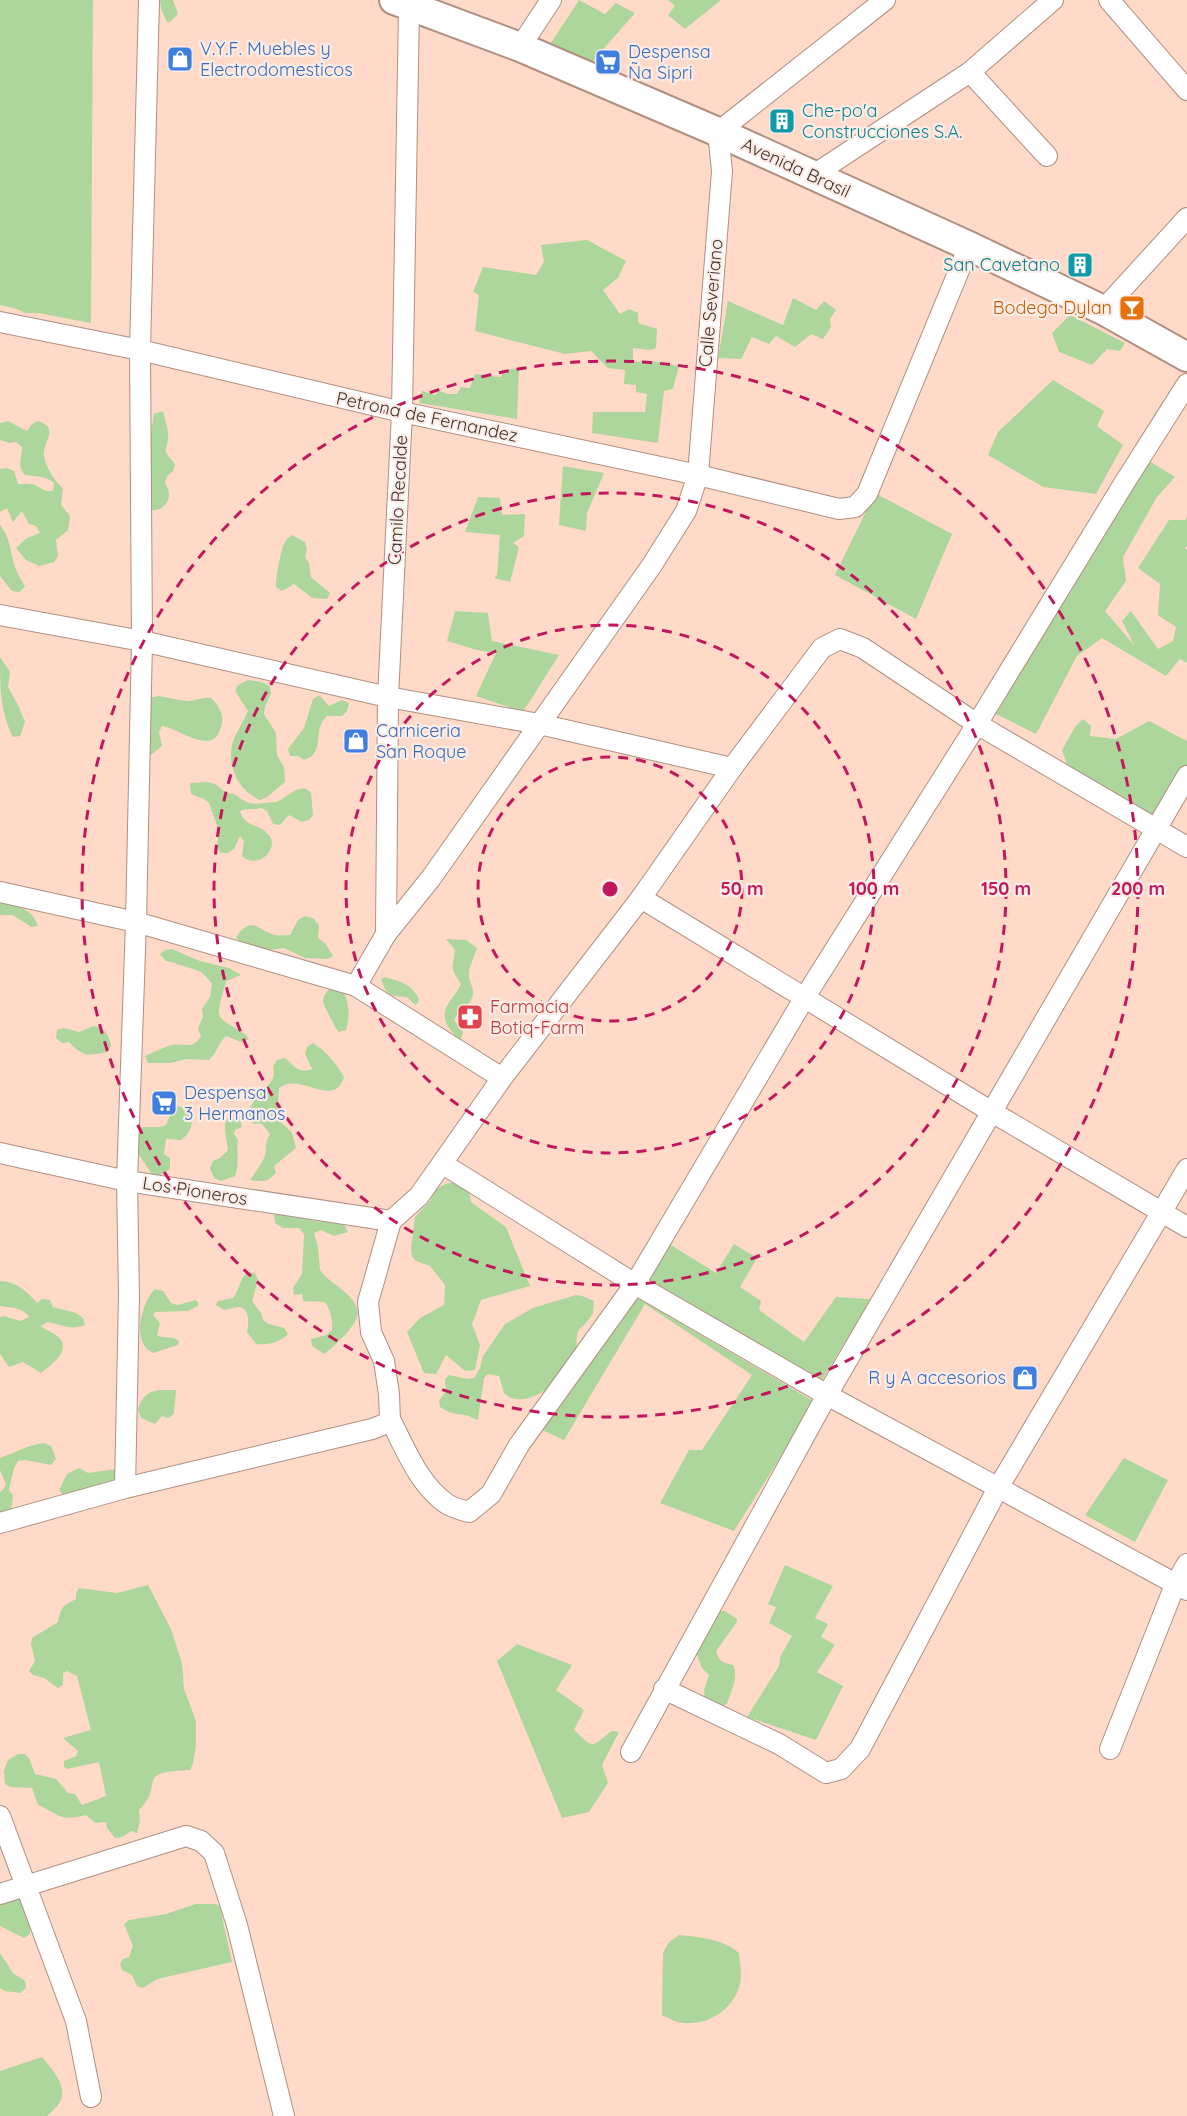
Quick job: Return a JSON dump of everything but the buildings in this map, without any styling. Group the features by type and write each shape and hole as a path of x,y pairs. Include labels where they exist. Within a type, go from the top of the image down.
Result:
{"street":[{"path":"125,1488 129,1295 128,1181 142,641 140,350 149,0"},
{"path":"520,47 551,0"},
{"path":"718,132 885,0"},
{"path":"812,176 970,72 1053,0"},
{"path":"1109,0 1187,90"},
{"name":"Avenida Brasil","path":"402,4 520,47 718,132 969,246 1103,310 1187,357"},
{"name":"Camilo Recalde","path":"356,986 386,934 388,697 402,412 402,4"},
{"path":"970,72 1047,156"},
{"name":"Calle Severiano","path":"386,934 431,878 652,564 686,511 698,475 722,171 718,132"},
{"path":"1103,310 1187,218"},
{"name":"Petrona de Fernandez","path":"0,322 140,350 402,412 698,475 838,509 855,507 867,494 969,246"},
{"path":"1187,384 1123,484 978,724 805,997 635,1284 519,1445 491,1494 469,1512 449,1505 434,1493 412,1462 390,1419 384,1361 371,1332 368,1302 391,1221 420,1196 502,1078 641,898 732,768 822,648 840,639 863,648 978,724 1187,847"},
{"path":"0,615 142,641 388,697 539,724 732,768"},
{"path":"631,1752 827,1395 1187,776"},
{"path":"0,892 136,922 356,986 502,1078"},
{"path":"641,898 992,1112 1187,1227"},
{"name":"Los Pioneros","path":"0,1154 128,1181 391,1221"},
{"path":"443,1164 635,1284 827,1395 1181,1587"},
{"path":"664,1689 779,1744 826,1773 841,1769 860,1749 998,1488 1187,1169"},
{"path":"0,1523 125,1488 372,1430 390,1422 390,1419"},
{"path":"1110,1749 1181,1587 1187,1564"},
{"path":"0,1816 76,2021 91,2097"},
{"path":"0,1894 186,1836 201,1841 214,1853 237,1925 284,2116"}],"green space":[{"path":"0,0 93,0 91,323 38,313 25,313 0,305"},
{"path":"160,0 173,0 178,14 170,22 167,22 161,9"},
{"path":"579,0 605,14 616,3 635,13 586,69 545,52"},
{"path":"668,0 721,0 685,29 668,15 675,6"},
{"path":"587,240 626,261 618,278 603,290 620,314 629,309 638,313 638,323 657,329 656,348 651,350 633,348 633,362 652,361 679,366 673,389 664,391 658,443 592,433 593,412 645,412 647,394 636,392 636,385 624,384 625,370 608,368 591,351 565,354 475,331 479,295 473,292 483,267 536,275 544,262 541,245"},
{"path":"793,298 816,310 824,301 836,310 830,319 831,327 823,339 811,334 795,347 776,336 769,344 752,337 741,359 718,358 728,301 783,325"},
{"path":"1070,315 1125,343 1120,351 1107,349 1092,365 1059,352 1052,333"},
{"path":"519,368 517,419 419,403 422,391 436,395 438,390 447,394 457,394 461,387 470,388 475,374 501,377 504,370"},
{"path":"1053,380 1104,411 1097,426 1123,445 1096,494 1043,487 988,455 998,432"},
{"path":"163,411 168,432 166,451 175,464 165,483 169,494 167,503 159,509 148,510 149,445 154,414"},
{"path":"8,421 27,431 38,421 48,428 49,436 44,451 45,461 51,474 63,489 61,505 70,516 68,530 56,540 58,556 54,562 39,566 26,560 16,548 27,538 40,533 36,526 29,524 22,511 13,522 7,508 0,512 0,469 7,468 14,471 18,484 33,484 46,491 53,491 54,483 44,477 25,475 22,471 20,464 22,447 16,442 9,443 0,440 0,423"},
{"path":"1146,459 1175,477 1157,497 1123,557 1126,581 1105,611 1134,645 1122,621 1131,611 1158,649 1173,641 1176,627 1158,615 1160,584 1138,568 1169,520 1185,520 1187,517 1187,546 1185,548 1187,550 1187,663 1180,659 1166,676 1102,638 1077,656 1036,734 996,714"},
{"path":"563,466 604,473 587,513 586,531 559,525"},
{"path":"875,493 952,534 916,619 835,575"},
{"path":"478,497 500,498 502,515 525,514 524,536 513,543 519,547 510,582 494,578 497,575 500,535 465,532"},
{"path":"0,525 7,536 15,568 25,587 19,592 12,591 0,576"},
{"path":"292,535 305,542 307,549 305,557 309,563 311,577 330,593 327,599 312,598 294,584 282,591 276,587 282,551 286,541"},
{"path":"455,611 488,613 492,641 559,655 523,712 476,696 496,653 447,641"},
{"path":"0,657 10,672 8,687 25,722 20,736 13,737 5,718"},
{"path":"248,680 270,686 271,694 264,714 276,733 277,755 284,767 285,782 260,800 244,789 239,782 234,773 231,755 235,736 248,711 235,691 238,685"},
{"path":"319,695 329,706 342,700 349,703 347,711 342,716 327,716 322,722 317,746 311,756 304,760 298,756 290,756 288,749 304,728 313,699"},
{"path":"159,696 188,701 211,698 222,715 222,723 217,736 203,741 162,726 159,732 162,746 151,755 145,750 148,698"},
{"path":"1083,719 1091,726 1090,736 1116,739 1149,721 1187,741 1187,765 1157,819 1068,767 1062,750 1075,727"},
{"path":"190,783 215,784 226,793 234,794 254,804 277,802 296,790 304,788 311,792 313,815 309,820 302,822 289,815 280,825 273,824 267,811 261,808 240,811 248,823 268,834 272,845 270,851 261,859 249,860 242,856 244,841 240,836 234,849 228,853 221,853 217,847 219,831 209,803 191,794"},
{"path":"0,901 28,911 38,926 31,927 13,915 0,915"},
{"path":"305,916 313,918 319,925 318,938 325,943 333,956 327,959 305,958 284,948 262,951 240,943 236,937 251,925 275,935 290,935 298,920"},
{"path":"446,939 466,940 477,948 469,972 472,998 454,1020 463,1032 461,1040 452,1032 445,1020 448,1004 461,984 453,967 455,950"},
{"path":"172,949 200,961 229,968 241,975 226,981 219,1015 249,1039 241,1042 226,1036 209,1060 186,1059 171,1063 148,1063 145,1056 169,1046 188,1045 198,1040 201,1036 198,1029 203,1016 202,1009 210,997 212,984 201,972 166,961 160,954"},
{"path":"385,977 409,986 419,999 418,1003 415,1005 407,997 389,994 381,979"},
{"path":"335,984 340,987 348,1004 346,1030 339,1032 323,1000"},
{"path":"93,1026 101,1028 108,1035 111,1046 107,1052 82,1053 69,1042 62,1043 56,1038 57,1030 64,1028 79,1032"},
{"path":"313,1043 331,1058 344,1077 339,1086 333,1090 297,1084 287,1084 279,1088 277,1118 292,1133 296,1148 274,1166 276,1173 270,1178 261,1181 250,1180 264,1158 270,1134 261,1123 255,1124 248,1121 247,1113 257,1097 272,1081 273,1066 277,1060 285,1058 303,1071 312,1069 305,1054 307,1047"},
{"path":"179,1106 185,1109 191,1117 191,1127 181,1140 166,1139 164,1154 170,1158 170,1169 158,1176 151,1173 135,1149 136,1129 166,1125 172,1110"},
{"path":"234,1111 239,1115 242,1127 235,1130 234,1134 238,1140 238,1163 235,1176 221,1181 214,1178 210,1168 213,1161 228,1150 225,1124 229,1115"},
{"path":"453,1182 466,1188 471,1202 506,1227 530,1286 481,1300 472,1324 480,1345 475,1370 465,1371 446,1355 436,1374 424,1373 407,1332 420,1318 444,1305 445,1285 430,1266 416,1261 412,1256 415,1217 431,1200 432,1192"},
{"path":"279,1210 300,1214 313,1221 338,1222 345,1226 348,1232 334,1236 321,1230 314,1233 320,1270 348,1295 358,1311 350,1330 324,1354 312,1346 311,1339 326,1335 332,1330 330,1312 325,1302 303,1301 302,1294 294,1295 293,1288 302,1274 304,1234 299,1228 283,1228 275,1223 274,1214"},
{"path":"666,1242 716,1273 734,1244 757,1258 740,1287 761,1301 759,1310 804,1342 836,1297 871,1299 817,1388 639,1286"},
{"path":"248,1272 255,1273 258,1280 252,1301 263,1320 284,1328 288,1334 269,1344 256,1344 247,1332 248,1321 245,1310 238,1307 224,1310 216,1305 218,1301 233,1298"},
{"path":"0,1281 6,1281 21,1288 37,1303 42,1299 50,1300 53,1307 76,1313 83,1318 85,1325 80,1327 47,1322 41,1326 57,1336 63,1346 59,1356 41,1373 23,1362 9,1367 0,1354 0,1317 20,1321 29,1317 20,1310 0,1306"},
{"path":"155,1289 163,1291 171,1303 178,1305 195,1300 198,1306 188,1311 155,1312 153,1315 160,1323 157,1335 174,1338 179,1342 178,1345 153,1353 142,1341 140,1322 150,1295"},
{"path":"631,1294 815,1402 734,1531 660,1503 689,1450 702,1450 752,1375 645,1304 564,1440 540,1429"},
{"path":"576,1295 594,1301 593,1313 579,1330 577,1353 554,1383 529,1398 516,1399 504,1393 499,1376 488,1374 484,1378 478,1420 440,1407 439,1401 446,1391 445,1379 449,1375 467,1379 474,1378 483,1356 505,1324 533,1308"},
{"path":"161,1390 176,1390 174,1413 169,1418 162,1416 155,1424 141,1418 138,1410 146,1396"},
{"path":"44,1443 51,1446 56,1459 51,1465 26,1460 18,1461 9,1490 13,1496 11,1511 0,1516 0,1492 6,1484 0,1470 0,1458"},
{"path":"1124,1458 1168,1480 1135,1542 1085,1515"},
{"path":"79,1468 88,1473 117,1469 117,1481 66,1498 59,1490 67,1474"},
{"path":"785,1565 833,1586 815,1618 828,1624 821,1637 835,1645 817,1672 843,1686 816,1740 747,1717 779,1666 780,1657 792,1636 769,1623 776,1607 768,1604"},
{"path":"148,1585 171,1629 182,1663 184,1689 196,1721 196,1746 190,1770 161,1773 155,1777 147,1801 139,1810 140,1821 137,1833 131,1831 122,1837 115,1838 107,1828 106,1822 95,1823 86,1815 65,1818 38,1805 32,1788 10,1787 5,1784 4,1771 8,1760 18,1754 25,1754 35,1774 56,1779 68,1793 75,1794 82,1805 106,1796 99,1762 67,1769 64,1767 64,1761 76,1756 78,1751 63,1738 91,1730 77,1676 67,1671 63,1673 63,1685 58,1688 29,1671 35,1661 32,1638 58,1622 61,1610 76,1599 79,1588 117,1593"},
{"path":"721,1611 737,1619 737,1622 716,1651 722,1661 733,1665 735,1669 734,1684 727,1704 721,1706 705,1699 704,1690 709,1675 702,1668 694,1647 709,1618"},
{"path":"517,1644 572,1665 556,1690 584,1710 574,1730 581,1737 593,1744 612,1731 619,1732 602,1765 608,1783 589,1812 562,1818 497,1661"},
{"path":"18,1894 30,1920 30,1934 24,1938 0,1926 0,1899"},
{"path":"196,1904 216,1904 220,1907 232,1962 157,1979 143,1988 137,1986 132,1975 122,1970 120,1964 123,1959 129,1957 133,1946 124,1924 129,1920 166,1914"},
{"path":"679,1935 718,1942 739,1953 741,1977 735,1996 722,2012 704,2021 681,2023 662,2015 663,1953 669,1942"},
{"path":"0,1953 13,1973 25,1981 26,1988 20,1993 0,1988"},
{"path":"42,2057 55,2073 61,2086 61,2099 58,2105 47,2116 0,2116 0,2071"}],"place":[{"name":"V.Y.F. Muebles y Electrodomesticos","path":"180,59"},
{"name":"Despensa Ña Sipri","path":"608,62"},
{"name":"Che-po'a Construcciones S.A.","path":"782,121"},
{"name":"San Cavetano","path":"1080,265"},
{"name":"Bodega Dylan","path":"1132,308"},
{"name":"Carniceria San Roque","path":"356,741"},
{"name":"Farmacia Botiq-Farm","path":"470,1017"},
{"name":"Despensa 3 Hermanos","path":"164,1103"},
{"name":"R y A accesorios","path":"1025,1378"}]}
